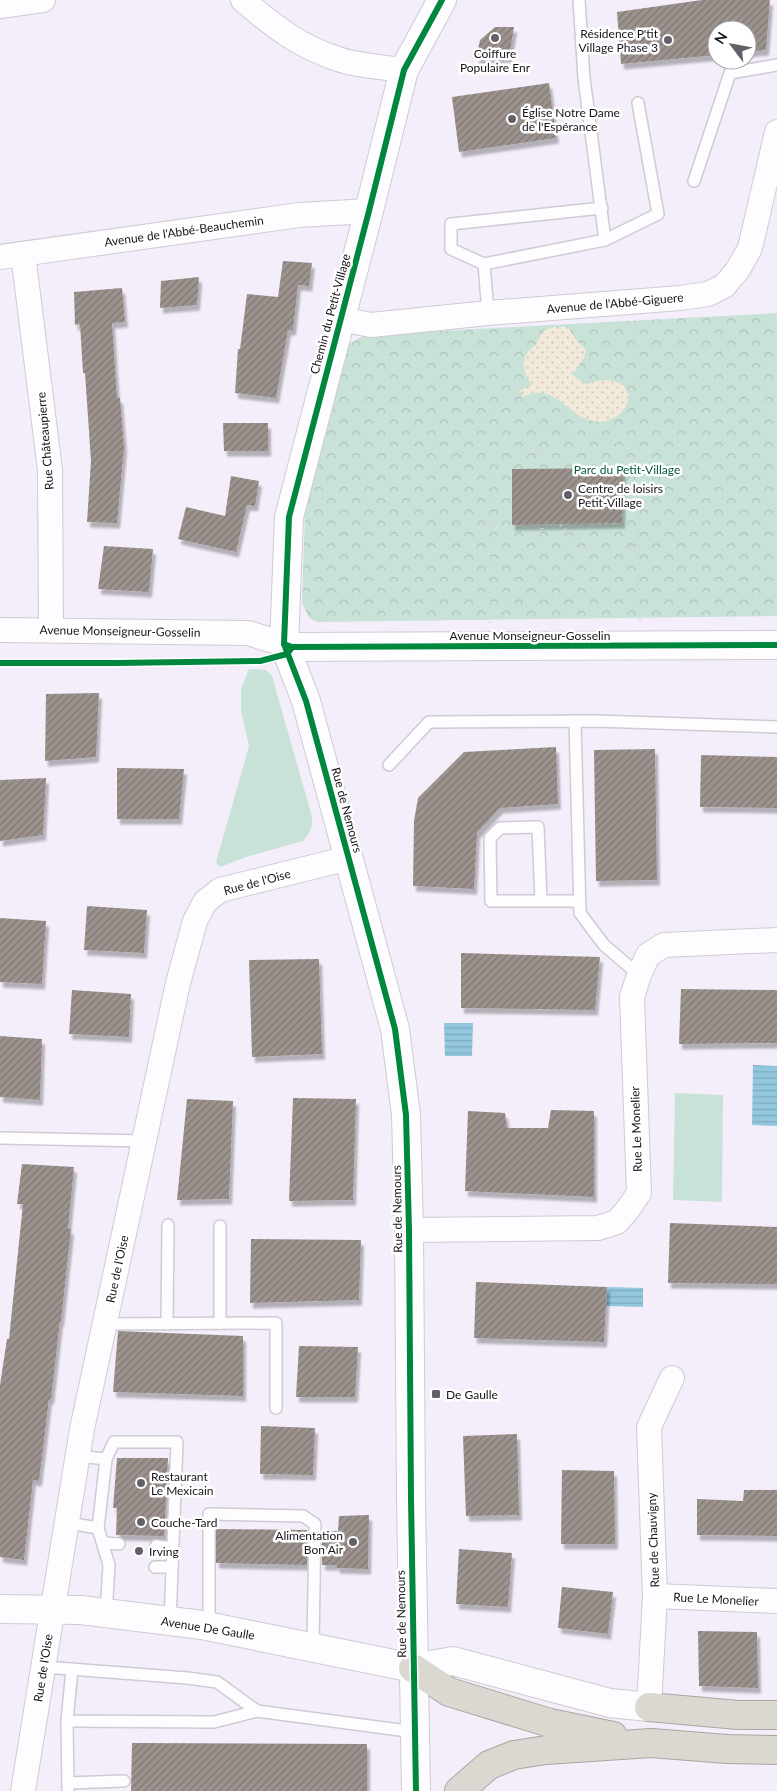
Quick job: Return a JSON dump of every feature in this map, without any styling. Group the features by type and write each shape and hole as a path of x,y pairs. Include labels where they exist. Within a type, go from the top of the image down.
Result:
{"highway":[{"path":"414,1668 449,1692 550,1723 651,1744"},
{"path":"649,1707 738,1715 777,1715"},
{"path":"459,1791 489,1765 514,1755 546,1750 651,1744 777,1750"}],"street":[{"path":"0,6 43,0"},
{"path":"243,0 271,24 302,44 340,60 404,70"},
{"name":"Chemin du Petit-Village","path":"284,644 289,517 404,70 442,0"},
{"name":"Avenue de l'Abbé-Giguere","path":"340,319 371,325 708,294 724,286 737,271 750,248 777,132"},
{"name":"Avenue de l'Abbé-Beauchemin","path":"0,257 299,215 369,211"},
{"name":"Rue Châteaupierre","path":"23,254 50,470 51,630"},
{"name":"Avenue Monseigneur-Gosselin","path":"0,630 248,632 292,647 777,646"},
{"name":"Rue de Nemours","path":"284,644 306,701 395,1029 406,1115 416,1791"},
{"name":"Rue de l'Oise","path":"22,1791 68,1523 82,1429 178,983 194,921 205,902 220,890 348,858"},
{"name":"Rue Le Monelier","path":"409,1230 598,1228 616,1222 628,1210 639,1193 632,997 638,975 648,955 664,945 777,940"},
{"name":"Rue de Chauvigny","path":"649,1707 655,1596 649,1426 672,1378"},
{"name":"Rue Le Monelier","path":"655,1596 777,1601"},
{"name":"Avenue De Gaulle","path":"0,1608 106,1613 210,1626 414,1668"},
{"path":"414,1668 453,1661 610,1703 649,1707"}],"lane":[{"path":"579,0 584,78 605,240"},
{"path":"694,181 730,73 777,65"},
{"path":"602,208 451,224 452,249 484,264 605,240 658,214 638,103"},
{"path":"484,264 488,313"},
{"path":"389,765 429,722 575,721 777,727"},
{"path":"575,721 580,913 604,945 638,975"},
{"path":"540,901 538,827 500,828 490,838 491,902 579,902"},
{"path":"0,1138 144,1141"},
{"path":"167,1324 168,1225"},
{"path":"220,1226 220,1323"},
{"path":"105,1324 276,1323 276,1408"},
{"path":"106,1613 114,1565 98,1528 106,1460 114,1442 177,1442 170,1621"},
{"path":"78,1456 106,1460"},
{"path":"210,1626 209,1514 303,1516 315,1524 313,1648"},
{"path":"68,1523 98,1528"},
{"path":"104,1543 119,1544"},
{"path":"156,1546 173,1548"},
{"path":"155,1566 172,1567"},
{"path":"44,1667 217,1682 257,1711"},
{"path":"72,1669 68,1721 68,1787 124,1781"},
{"path":"68,1721 214,1722 257,1711 415,1732"}],"path":[{"path":"488,313 493,323 497,344 505,364 531,414 540,421 573,434 614,440 629,451 638,466 637,547 640,621"},
{"path":"462,463 463,455 469,442 488,414 501,404 521,394"},
{"path":"540,421 544,430 540,453 540,469"},
{"path":"489,646 492,478 496,469 512,455 540,453"},
{"path":"477,522 512,521"},
{"path":"559,524 587,551 598,553 622,547 637,547"},
{"path":"491,604 540,605 542,525"},
{"path":"540,581 554,583 559,581 582,547"}],"green space":[{"name":"Parc du Petit-Village","path":"777,313 777,616 317,622 309,618 302,603 305,511 347,345 365,335"},
{"path":"249,669 266,670 272,676 310,811 312,826 303,841 246,857 220,867 216,862 249,746 241,711 241,689"},
{"path":"675,1093 723,1095 722,1202 673,1200"}],"sand":[{"path":"555,327 568,327 576,340 586,350 584,358 572,375 586,384 609,380 625,388 628,400 622,412 616,417 609,420 596,421 575,413 547,394 536,393 523,397 519,391 532,385 524,368 524,360 542,332"}],"water":[{"path":"444,1023 473,1023 472,1056 445,1056"},
{"path":"753,1065 777,1066 777,1126 752,1125"},
{"path":"607,1287 643,1288 643,1307 606,1306"}],"building":[{"name":"Résidence P'tit Village Phase 3","path":"702,0 770,0 766,50 757,51 757,20 707,20 707,56 621,64 617,12"},
{"path":"495,27 514,27 509,57 476,59 480,40"},
{"path":"549,83 556,138 459,152 452,97"},
{"path":"283,261 312,263 309,286 298,285 293,330 288,330 276,398 235,393 238,349 240,349 247,294 278,297"},
{"path":"199,277 197,305 160,308 161,281"},
{"path":"122,288 125,322 112,323 117,398 120,398 124,448 117,523 87,522 91,461 85,373 83,373 80,324 75,325 74,292"},
{"path":"223,423 268,423 268,451 224,451"},
{"name":"Centre de loisirs Petit-Village","path":"623,468 622,523 512,525 512,469"},
{"path":"231,476 259,481 255,506 247,505 236,552 178,539 186,507 225,516"},
{"path":"104,546 153,549 149,592 98,589"},
{"path":"99,693 96,757 45,761 46,694"},
{"path":"556,747 558,804 500,808 477,833 474,889 413,886 414,821 418,798 464,752"},
{"path":"655,749 657,880 596,881 594,750"},
{"path":"701,755 777,757 777,808 700,807"},
{"path":"117,768 184,769 179,819 117,819"},
{"path":"46,778 43,835 0,841 0,780"},
{"path":"87,906 147,910 144,953 84,950"},
{"path":"0,918 46,921 42,984 0,982"},
{"path":"461,953 600,957 595,1010 461,1008"},
{"path":"319,959 322,1054 252,1057 249,960"},
{"path":"681,989 777,990 777,1043 679,1044"},
{"path":"72,990 131,994 129,1037 69,1034"},
{"path":"0,1036 42,1039 40,1100 0,1097"},
{"path":"293,1098 356,1099 353,1200 289,1201"},
{"path":"187,1099 233,1101 229,1199 177,1200"},
{"path":"551,1110 594,1111 594,1197 465,1191 468,1111 505,1113 507,1128 548,1128"},
{"path":"22,1164 74,1167 68,1229 71,1229 61,1321 39,1481 33,1480 24,1560 0,1557 0,1385 7,1339 9,1339 23,1204 17,1204"},
{"path":"670,1223 777,1227 777,1284 668,1283"},
{"path":"251,1239 361,1240 359,1300 250,1303"},
{"path":"476,1282 607,1287 604,1342 474,1338"},
{"path":"118,1331 243,1336 243,1396 113,1392"},
{"path":"299,1346 358,1347 355,1397 296,1397"},
{"path":"261,1426 315,1428 313,1475 260,1474"},
{"path":"517,1434 519,1515 466,1516 463,1436"},
{"name":"Restaurant Le Mexicain","path":"117,1458 168,1458 164,1536 116,1535 117,1508 113,1508"},
{"path":"562,1470 614,1471 615,1544 561,1544"},
{"path":"744,1490 777,1490 777,1536 697,1535 697,1499 743,1501"},
{"name":"Alimentation Bon Air","path":"369,1515 368,1569 337,1568 337,1565 322,1565 322,1531 338,1531 339,1516"},
{"path":"216,1529 307,1530 307,1565 216,1563"},
{"path":"459,1549 512,1553 508,1607 456,1604"},
{"path":"562,1587 613,1592 608,1634 558,1628"},
{"path":"698,1631 757,1632 758,1688 699,1686"},
{"path":"132,1743 367,1744 367,1791 131,1791"}],"cycle path":[{"path":"416,1791 406,1115 395,1029 306,701 284,644 289,517 404,70 442,0"},
{"path":"284,644 292,647 777,645"},
{"path":"0,663 260,661 287,654 291,649"}],"place":[{"name":"Coiffure Populaire Enr","path":"495,38"},
{"name":"Résidence P'tit Village Phase 3","path":"668,40"},
{"name":"Église Notre Dame de l'Espérance","path":"512,119"},
{"name":"Centre de loisirs Petit-Village","path":"568,495"},
{"name":"De Gaulle","path":"436,1394"},
{"name":"Restaurant Le Mexicain","path":"141,1483"},
{"name":"Couche-Tard","path":"141,1522"},
{"name":"Alimentation Bon Air","path":"353,1542"},
{"name":"Irving","path":"139,1551"}]}
